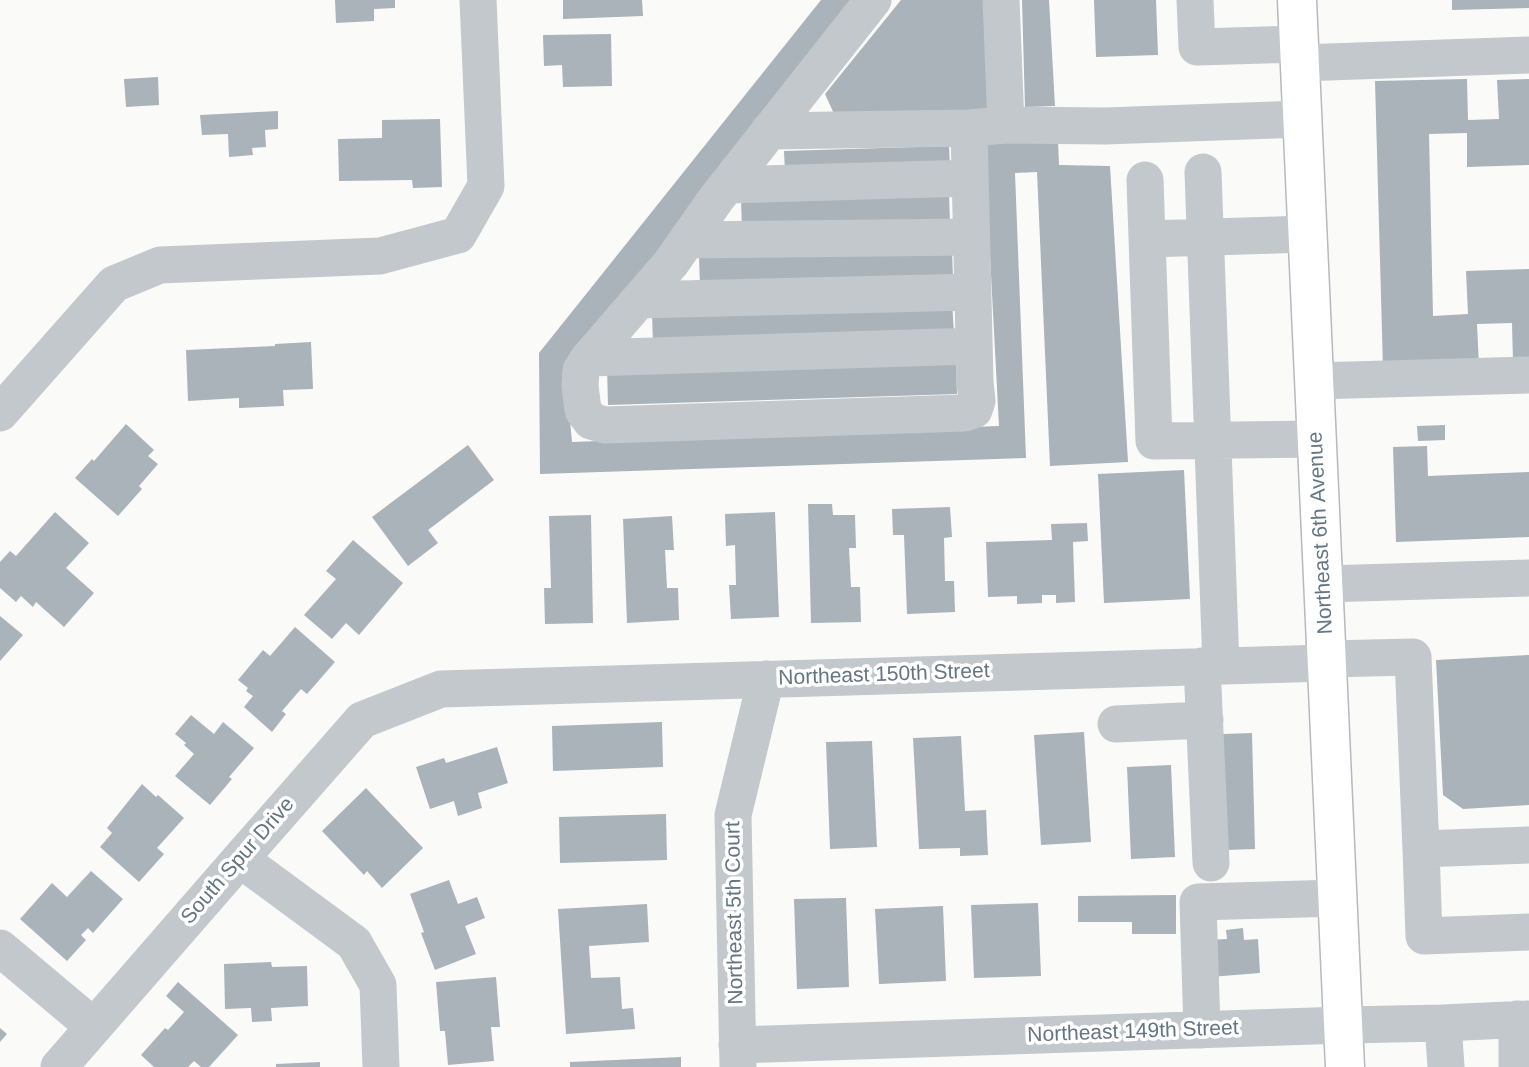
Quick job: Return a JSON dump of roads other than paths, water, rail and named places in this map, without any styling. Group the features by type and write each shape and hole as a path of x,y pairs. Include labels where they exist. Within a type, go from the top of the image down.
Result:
{"main road":[{"name":"Northeast 6th Avenue","path":"1297,0 1345,1067"}],"street":[{"path":"0,413 114,284 160,265 380,257 458,235 485,186 478,0"},
{"path":"873,0 727,185 671,263 589,358 581,370 580,386 583,410 591,421 605,425 974,410 977,401 969,128"},
{"path":"1001,0 1006,125"},
{"path":"1195,0 1197,47 1300,54 1529,55"},
{"path":"769,131 1006,125 1105,126 1302,119"},
{"path":"1203,173 1213,440 1212,666 1205,720 1211,863"},
{"path":"727,185 970,178"},
{"path":"1145,180 1154,441 1317,439"},
{"path":"1147,239 1308,234"},
{"path":"687,240 971,237"},
{"path":"639,300 972,292"},
{"path":"589,358 974,346"},
{"path":"1314,381 1529,375"},
{"path":"1324,584 1529,578"},
{"name":"Northeast 150th Street","path":"441,689 1212,666 1413,657 1422,849"},
{"name":"Northeast 5th Court","path":"737,1056 733,815 766,679"},
{"name":"South Spur Drive","path":"60,1067 362,720 441,689"},
{"path":"1116,724 1205,720"},
{"path":"1529,845 1422,849 1424,936 1529,932"},
{"path":"240,859 354,943 378,985 381,1067"},
{"path":"1202,1030 1198,902 1338,898"},
{"path":"0,948 94,1027"},
{"path":"1517,1067 1523,1019"},
{"name":"Northeast 149th Street","path":"737,1056 1202,1030 1523,1019"},
{"path":"1443,1023 1446,1067"}]}
